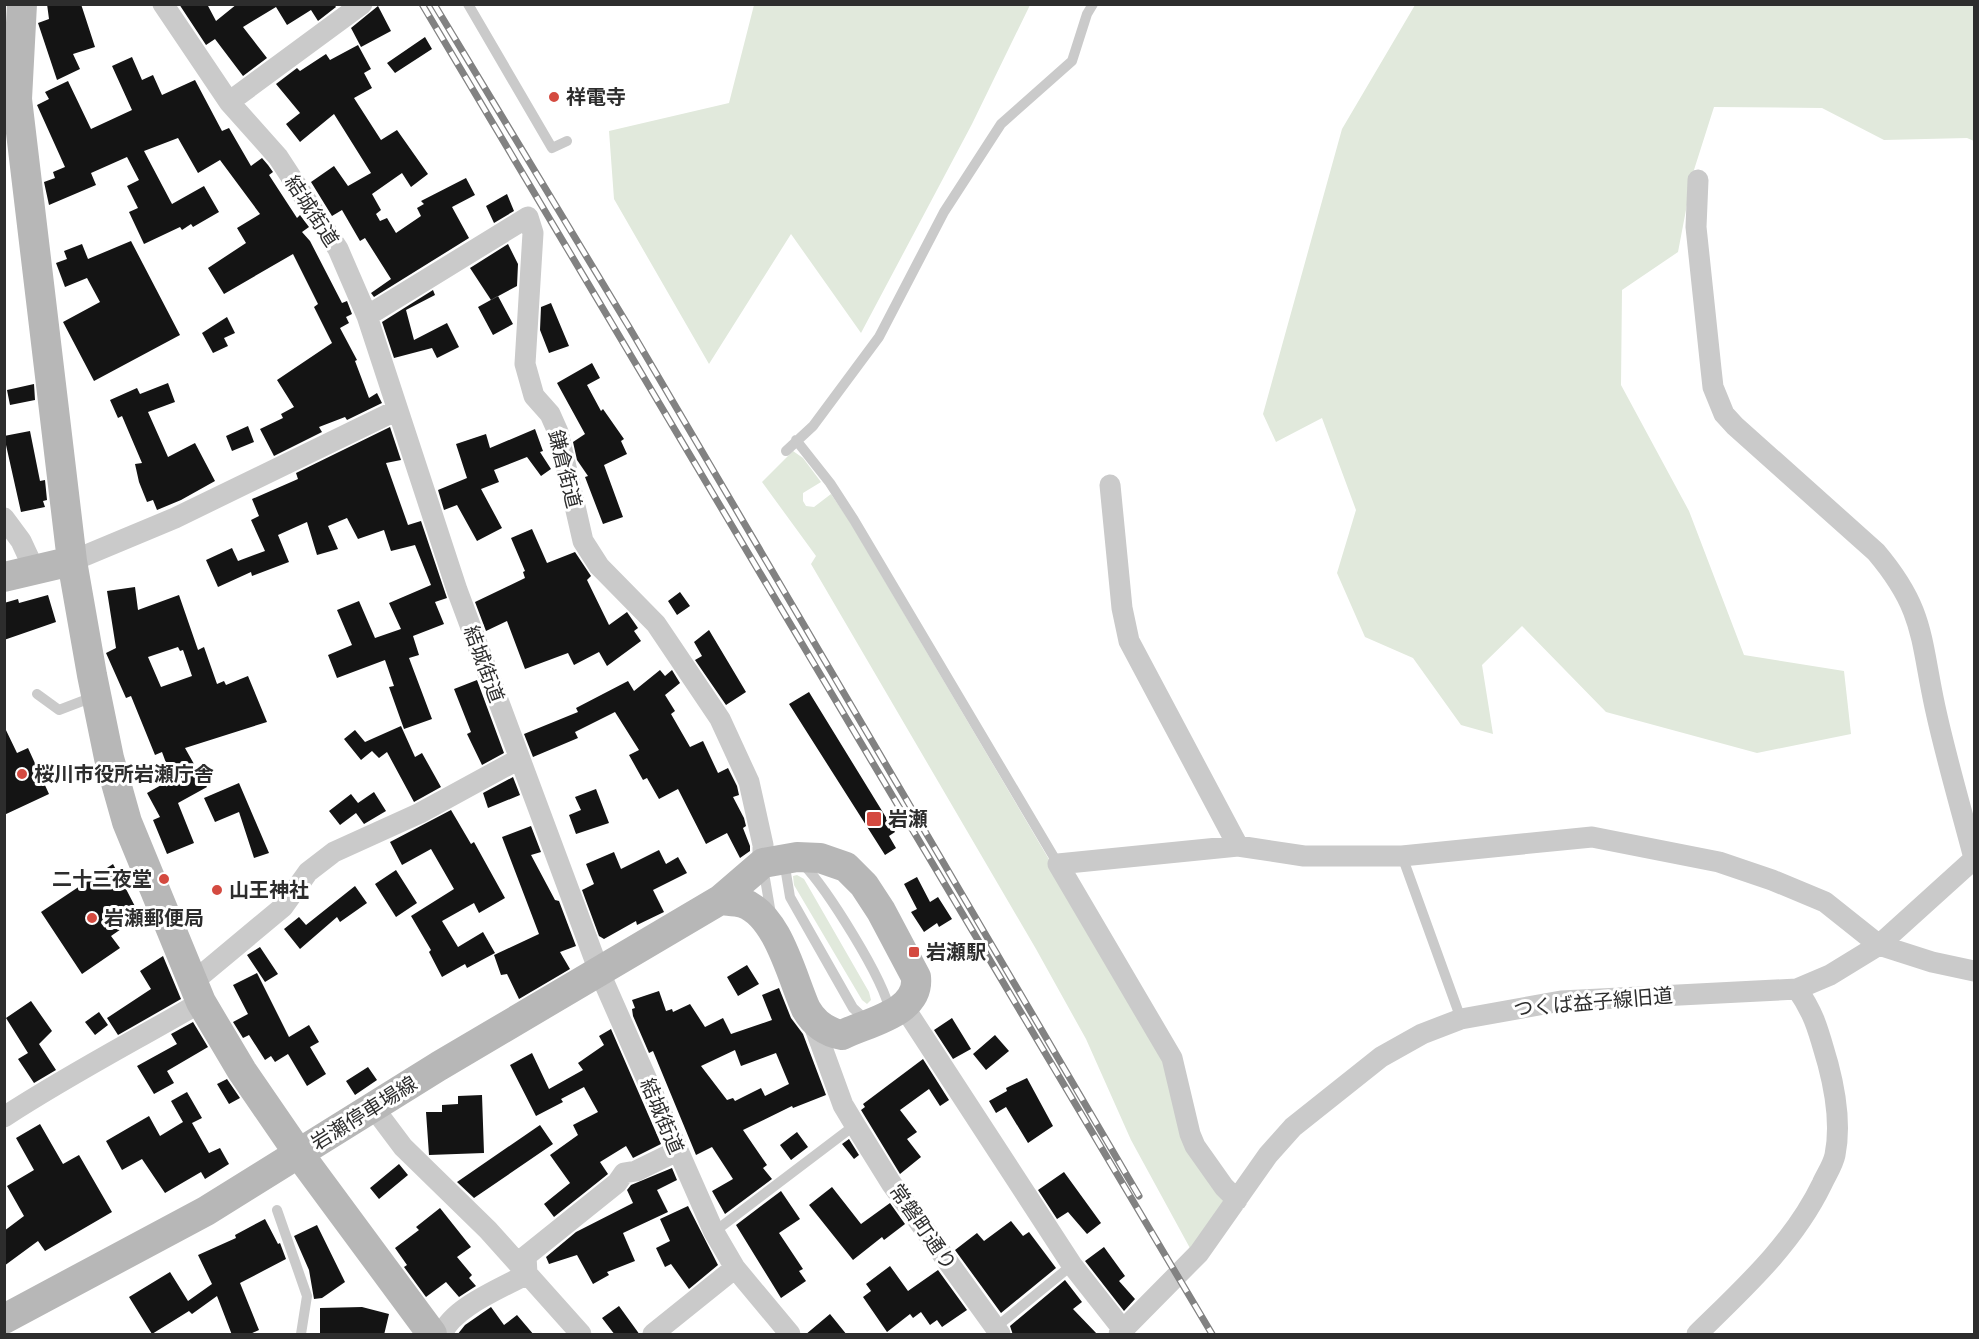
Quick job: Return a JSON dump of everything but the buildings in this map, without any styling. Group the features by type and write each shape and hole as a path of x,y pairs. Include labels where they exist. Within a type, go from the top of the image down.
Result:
{"street":[{"path":"22,4 17,99 72,561 109,758 127,822 197,992 242,1071 299,1154 432,1335"},
{"name":"結城街道","path":"163,4 229,102 278,157 338,249 367,316 458,590 519,759 600,971 714,1232 735,1268 790,1335"},
{"path":"229,102 362,4"},
{"path":"1698,180 1696,227 1711,369 1718,399 1735,426 1876,552 1909,598 1919,622 1935,707 1974,858"},
{"name":"鎌倉街道","path":"367,316 528,217 533,233 525,364 534,396 550,414 558,432 583,541 599,566 656,624 720,719 749,782 763,845 781,859"},
{"path":"4,577 72,561 175,518 397,410"},
{"path":"1110,485 1122,608 1129,641 1238,846"},
{"path":"4,518 21,541 34,569"},
{"path":"4,1117 54,1084 114,1053 197,992 293,896 308,872 334,852 420,813 519,759"},
{"path":"1238,1200 1224,1187 1195,1146 1172,1059 1058,864 1238,846 1304,856 1402,856 1593,837 1719,862 1772,879 1825,902 1879,945 1932,962 1974,971"},
{"name":"つくば益子線旧道","path":"1122,1333 1199,1252 1268,1155 1293,1126 1381,1057 1422,1034 1461,1020 1561,1001 1797,989 1830,975 1879,945 1974,858"},
{"path":"720,900 743,903 756,910 776,934 797,989 812,1020 823,1028 834,1045 913,998 917,988 916,977 864,885 846,867 831,860 781,859"},
{"name":"岩瀬停車場線","path":"4,1319 206,1210 373,1107 720,900 781,859"},
{"path":"1696,1335 1752,1280 1792,1234 1814,1202 1834,1158 1838,1114 1832,1079 1814,1013 1797,989"},
{"path":"888,1014 1122,1333"},
{"name":"常磐町通り","path":"834,1045 843,1105 891,1183 997,1331"},
{"path":"373,1107 404,1147 488,1230 581,1335"},
{"path":"527,1274 526,1256 617,1183 624,1173 636,1171 677,1151"},
{"path":"653,1335 735,1268"},
{"path":"442,1335 446,1324 460,1312 527,1274"}],"lane":[{"path":"468,4 552,148 567,141"},
{"path":"786,451 813,426 879,337 944,212 1001,124 1072,61 1087,14 1093,4"},
{"path":"796,440 831,483 854,520 1058,864"},
{"path":"37,694 58,710 96,696"},
{"path":"1402,856 1461,1020"},
{"path":"776,934 766,895 781,859"},
{"path":"781,859 790,897 853,1008 888,1014"},
{"path":"714,1232 855,1125"},
{"path":"277,1210 307,1296 301,1335"},
{"path":"997,1331 1072,1265"}],"shaded area":[{"path":"754,5 1030,5 972,124 861,333 791,234 709,364 614,199 609,131 729,103"},
{"path":"1415,5 1974,5 1974,141 1967,138 1884,140 1822,108 1714,107 1693,173 1678,252 1622,290 1621,385 1689,511 1744,655 1844,671 1851,734 1757,753 1606,712 1522,626 1482,665 1493,734 1461,725 1413,658 1365,637 1337,573 1356,510 1322,418 1276,442 1263,414 1342,129"},
{"path":"793,451 803,458 821,482 803,493 806,506 814,507 831,494 850,522 1080,912 1165,1064 1226,1199 1191,1250 1131,1140 1086,1039 1036,949 811,564 816,556 762,482"},
{"path":"797,875 804,879 869,992 871,1000 867,1004 862,1000 794,885 793,876"}],"railway":[{"path":"422,4 1212,1334"},
{"path":"434,4 629,327 1139,1196"}],"place":[{"name":"祥電寺","path":"554,97"},
{"name":"桜川市役所岩瀬庁舎","path":"22,774"},
{"name":"岩瀬","path":"874,819"},
{"name":"二十三夜堂","path":"164,879"},
{"name":"山王神社","path":"217,890"},
{"name":"岩瀬郵便局","path":"92,918"},
{"name":"岩瀬駅","path":"914,952"}]}
